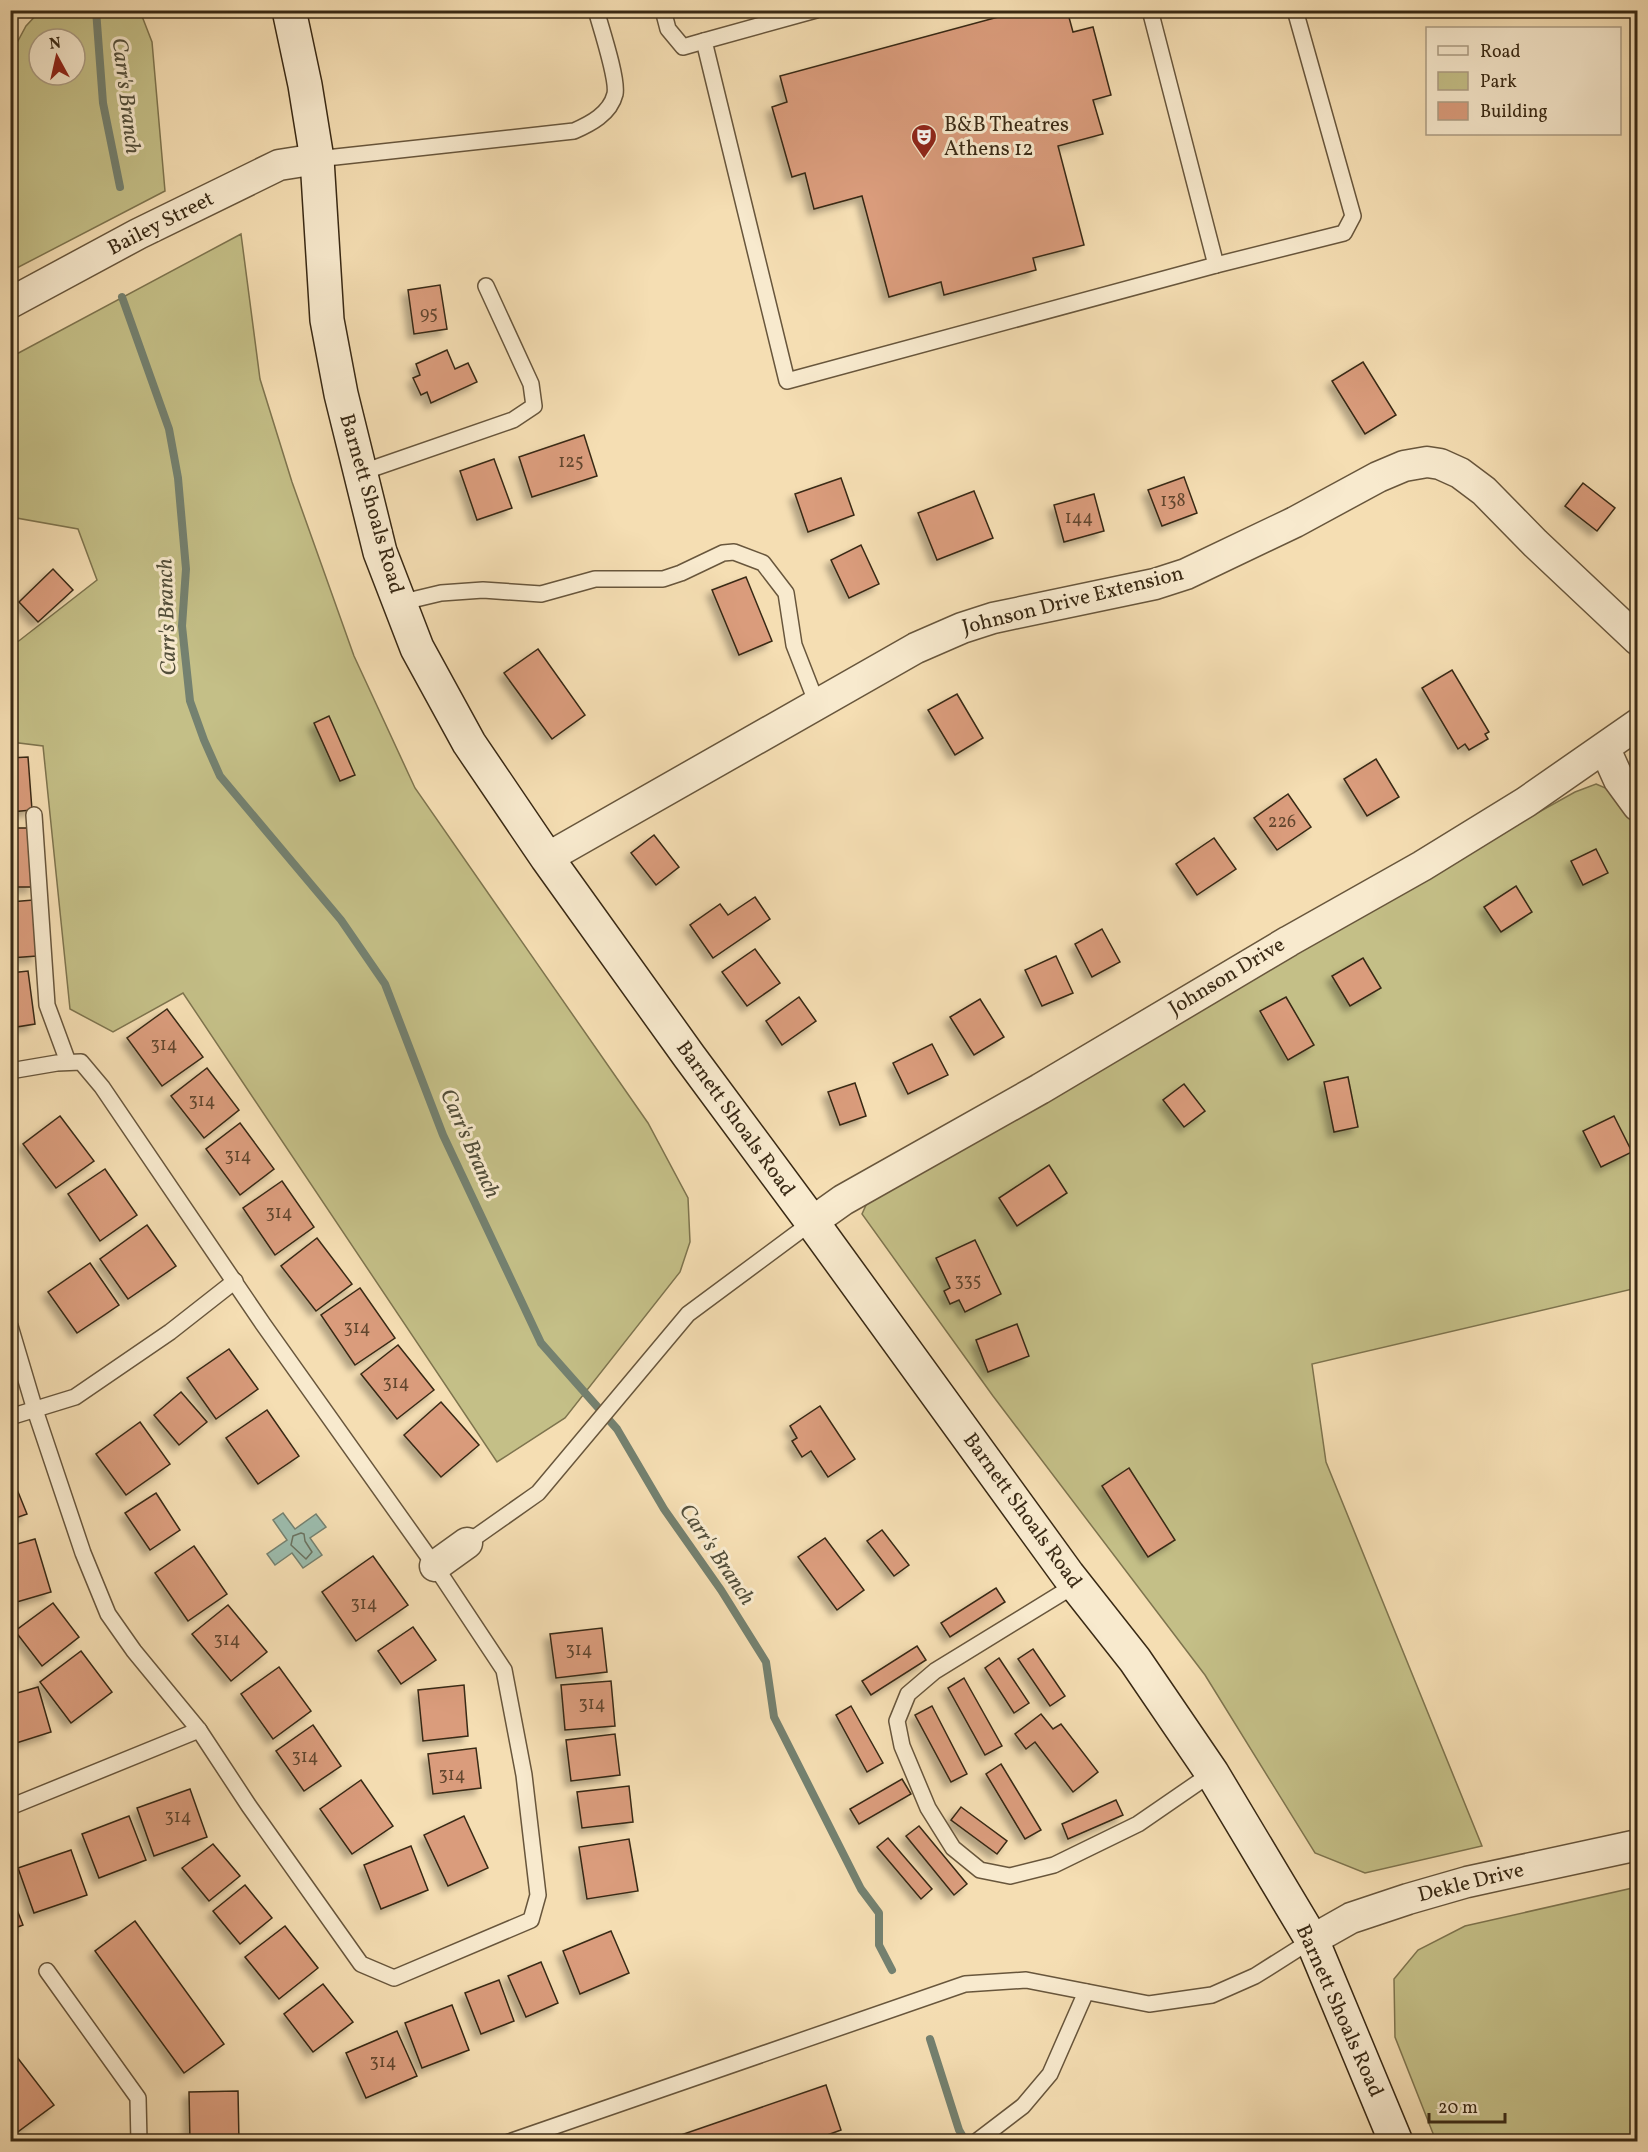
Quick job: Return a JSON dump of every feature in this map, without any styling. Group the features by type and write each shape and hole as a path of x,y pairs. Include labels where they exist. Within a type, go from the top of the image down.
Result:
{"main road":[{"name":"Barnett Shoals Road","path":"289,10 305,85 317,159 327,320 341,394 380,552 417,648 469,743 547,858 688,1056 812,1222 1075,1585 1135,1660 1212,1773 1312,1940 1396,2142"}],"street":[{"name":"Bailey Street","path":"10,303 138,234 279,165 317,159"},
{"name":"Johnson Drive Extension","path":"547,858 881,666 962,627 993,618 1155,584 1186,574 1404,466 1427,462 1440,464 1460,473 1484,491 1535,543 1638,640"},
{"name":"Johnson Drive","path":"812,1222 843,1200 1040,1089 1289,941 1422,866 1526,802 1638,724"},
{"path":"1605,748 1619,780 1638,806"},
{"path":"435,1566 467,1543"},
{"name":"Dekle Drive","path":"1312,1940 1351,1918 1408,1899 1467,1882 1638,1845"}],"lane":[{"path":"317,159 574,131 591,124 606,111 615,94 612,70 596,10"},
{"path":"663,10 668,29 683,47 816,10"},
{"path":"1150,10 1216,265"},
{"path":"704,41 787,381 1344,232 1353,216 1295,10"},
{"path":"360,473 513,420 534,406 531,384 486,286"},
{"path":"399,603 441,593 483,590 541,594 595,579 663,579 723,554 734,552 763,563 786,593 794,645 817,704"},
{"path":"34,815 47,1005 68,1062"},
{"path":"10,1071 38,1065 81,1062 102,1087 236,1281 263,1324 435,1566 504,1670 524,1775 538,1895 531,1920 394,1978 360,1964 249,1806 199,1730 134,1651 108,1614 83,1553 35,1410 10,1326"},
{"path":"467,1543 538,1493 688,1314 812,1222"},
{"path":"10,1417 75,1397 170,1332 236,1281"},
{"path":"1075,1585 935,1671 908,1694 897,1721 902,1746 928,1808 953,1848 980,1870 1010,1876 1054,1865 1138,1824 1212,1773"},
{"path":"10,1807 199,1730"},
{"path":"509,2142 965,1984 1026,1980 1149,2004 1212,1995 1255,1976 1312,1940"},
{"path":"47,1971 138,2098 139,2142"},
{"path":"976,2142 1023,2106 1050,2074 1086,1992"}],"green space":[{"path":"40,11 140,11 152,42 165,191 11,271 11,54 26,26"},
{"path":"241,234 260,379 292,482 354,656 415,788 648,1123 688,1198 690,1242 680,1272 565,1418 497,1462 183,993 113,1032 70,1009 43,746 11,742 11,647 97,580 78,529 11,517 11,357"},
{"path":"1596,784 1608,789 1637,828 1637,1288 1312,1364 1326,1462 1482,1846 1365,1873 1315,1853 1205,1675 993,1396 862,1214 867,1203 1310,940 1575,792"},
{"path":"1637,1887 1637,2141 1436,2141 1395,2037 1394,1979 1418,1950 1465,1926"}],"water":[{"path":"283,1513 295,1529 316,1514 326,1527 310,1538 322,1555 303,1568 292,1553 275,1565 267,1554 287,1540 273,1520"}],"building":[{"name":"B&B Theatres Athens 12","path":"1024,10 1067,10 1073,32 1093,27 1111,95 1093,100 1103,134 1058,146 1084,245 1033,258 1036,270 944,295 941,282 889,297 862,196 814,209 805,173 792,177 772,107 787,102 780,76"},
{"path":"440,285 447,329 414,334 408,290"},
{"path":"447,350 455,369 468,363 477,382 431,403 427,392 421,395 413,378 420,375 416,364"},
{"path":"1363,362 1396,415 1365,434 1332,381"},
{"path":"584,435 597,476 532,497 519,457"},
{"path":"494,459 512,508 477,520 460,471"},
{"path":"1184,477 1197,513 1162,526 1148,490"},
{"path":"841,478 854,515 808,532 795,494"},
{"path":"1583,483 1615,508 1597,531 1565,506"},
{"path":"974,491 993,538 937,560 918,513"},
{"path":"1094,494 1104,531 1064,542 1054,505"},
{"path":"861,545 879,584 849,598 831,560"},
{"path":"53,569 73,590 38,622 19,602"},
{"path":"746,577 772,641 739,655 712,590"},
{"path":"538,649 585,715 552,739 504,673"},
{"path":"1452,670 1489,732 1485,734 1488,739 1469,750 1465,744 1458,749 1422,688"},
{"path":"957,694 983,738 955,755 928,710"},
{"path":"329,716 355,775 340,781 314,723"},
{"path":"28,757 32,810 10,812 10,758"},
{"path":"1376,759 1399,797 1367,816 1344,779"},
{"path":"1288,794 1311,827 1277,850 1254,818"},
{"path":"10,828 33,828 33,887 10,887"},
{"path":"654,835 679,867 656,885 631,853"},
{"path":"1214,838 1236,869 1197,895 1176,864"},
{"path":"1596,849 1608,873 1583,885 1571,861"},
{"path":"1516,886 1532,912 1501,932 1484,907"},
{"path":"755,897 770,919 713,958 690,925 720,904 728,915"},
{"path":"33,900 37,956 10,958 10,902"},
{"path":"1102,929 1120,962 1092,977 1075,944"},
{"path":"755,949 780,983 747,1006 722,972"},
{"path":"1056,956 1073,993 1042,1006 1025,970"},
{"path":"1363,958 1381,988 1350,1006 1332,976"},
{"path":"28,971 35,1024 10,1028 10,973"},
{"path":"799,997 816,1021 782,1045 766,1021"},
{"path":"1286,997 1314,1045 1288,1060 1260,1011"},
{"path":"980,999 1004,1037 974,1055 950,1017"},
{"path":"167,1009 203,1057 162,1086 127,1038"},
{"path":"932,1044 948,1075 908,1094 893,1063"},
{"path":"207,1068 239,1110 204,1138 171,1096"},
{"path":"1348,1077 1358,1127 1334,1132 1324,1082"},
{"path":"855,1083 866,1116 840,1125 828,1092"},
{"path":"1184,1084 1205,1111 1184,1127 1163,1100"},
{"path":"60,1116 94,1161 56,1188 23,1144"},
{"path":"1614,1116 1632,1152 1601,1167 1583,1131"},
{"path":"240,1123 274,1169 240,1195 206,1149"},
{"path":"1049,1165 1067,1193 1017,1226 999,1198"},
{"path":"105,1169 137,1215 100,1241 68,1194"},
{"path":"282,1181 314,1227 275,1255 243,1208"},
{"path":"147,1225 176,1266 128,1299 100,1259"},
{"path":"317,1238 352,1284 316,1311 281,1266"},
{"path":"975,1240 1001,1294 965,1312 959,1300 950,1304 944,1291 950,1288 936,1258"},
{"path":"90,1263 119,1305 77,1333 48,1292"},
{"path":"360,1288 395,1338 355,1365 321,1315"},
{"path":"1017,1324 1029,1356 988,1372 976,1340"},
{"path":"398,1345 434,1390 397,1419 361,1374"},
{"path":"229,1349 258,1389 216,1419 187,1378"},
{"path":"181,1392 207,1422 179,1445 154,1415"},
{"path":"441,1402 479,1445 441,1477 404,1435"},
{"path":"820,1406 855,1459 828,1477 811,1451 802,1457 792,1441 797,1438 790,1426"},
{"path":"267,1410 299,1456 258,1484 226,1438"},
{"path":"140,1422 170,1464 126,1495 96,1454"},
{"path":"1129,1468 1175,1540 1148,1557 1102,1486"},
{"path":"10,1472 27,1514 10,1520"},
{"path":"156,1493 180,1530 150,1550 125,1513"},
{"path":"882,1530 909,1565 894,1576 867,1541"},
{"path":"825,1538 864,1590 837,1610 798,1557"},
{"path":"35,1539 51,1592 10,1604 10,1546"},
{"path":"194,1546 227,1594 188,1621 155,1573"},
{"path":"373,1556 408,1605 356,1641 322,1592"},
{"path":"996,1588 1005,1602 950,1637 941,1623"},
{"path":"53,1603 79,1637 42,1666 15,1631"},
{"path":"228,1605 267,1652 231,1681 192,1634"},
{"path":"413,1627 436,1660 401,1684 378,1651"},
{"path":"602,1628 607,1672 556,1678 550,1634"},
{"path":"917,1646 926,1660 871,1695 862,1681"},
{"path":"1033,1649 1065,1696 1050,1706 1018,1659"},
{"path":"81,1651 112,1692 71,1723 40,1682"},
{"path":"999,1658 1029,1703 1014,1713 985,1668"},
{"path":"279,1667 311,1711 273,1739 241,1694"},
{"path":"964,1678 1002,1746 985,1755 948,1688"},
{"path":"611,1681 615,1726 565,1730 561,1685"},
{"path":"464,1685 468,1736 423,1741 418,1690"},
{"path":"38,1687 51,1732 10,1745 10,1695"},
{"path":"851,1706 883,1763 867,1772 836,1715"},
{"path":"932,1706 967,1774 951,1782 915,1715"},
{"path":"1041,1714 1053,1729 1061,1724 1098,1772 1073,1792 1035,1742 1026,1749 1015,1734"},
{"path":"313,1725 341,1766 304,1791 276,1751"},
{"path":"615,1734 620,1775 571,1781 566,1740"},
{"path":"476,1748 481,1788 433,1794 428,1754"},
{"path":"1001,1764 1041,1830 1025,1839 986,1774"},
{"path":"902,1779 911,1794 859,1824 850,1809"},
{"path":"361,1780 393,1826 352,1854 320,1809"},
{"path":"629,1786 633,1822 582,1828 577,1792"},
{"path":"190,1789 207,1837 154,1856 137,1808"},
{"path":"1116,1800 1123,1815 1068,1839 1062,1824"},
{"path":"961,1807 1007,1841 997,1854 951,1820"},
{"path":"129,1816 146,1860 99,1878 82,1834"},
{"path":"464,1816 488,1868 448,1886 424,1835"},
{"path":"919,1826 967,1884 954,1895 906,1836"},
{"path":"888,1838 932,1889 921,1899 877,1847"},
{"path":"629,1839 638,1891 587,1899 579,1847"},
{"path":"213,1844 240,1876 209,1901 182,1868"},
{"path":"411,1846 428,1890 381,1909 364,1865"},
{"path":"71,1850 87,1895 34,1913 18,1868"},
{"path":"245,1885 272,1918 240,1944 213,1911"},
{"path":"10,1892 23,1925 10,1930"},
{"path":"135,1921 224,2044 184,2073 95,1951"},
{"path":"285,1926 318,1968 279,1999 245,1957"},
{"path":"611,1931 629,1973 580,1994 563,1951"},
{"path":"541,1962 558,2003 526,2017 508,1976"},
{"path":"499,1980 514,2021 481,2034 465,1993"},
{"path":"323,1984 353,2022 313,2052 284,2014"},
{"path":"452,2005 469,2050 422,2068 405,2023"},
{"path":"397,2031 417,2076 366,2098 346,2053"},
{"path":"10,2048 54,2105 15,2134 10,2129"},
{"path":"826,2085 841,2130 808,2142 679,2142 678,2136"},
{"path":"238,2091 239,2142 190,2142 189,2092"}],"waterway":[{"name":"Carr's Branch","path":"96,10 103,103 120,187"},
{"name":"Carr's Branch","path":"122,297 169,429 178,478 186,569 182,626 190,701 220,776 341,920 385,984 443,1135 541,1343 617,1429 664,1509 721,1590 766,1662 774,1717 861,1889 879,1913 879,1945 892,1970"},
{"name":"Carr's Branch","path":"930,2039 959,2130 966,2142"}],"place":[{"name":"B&B Theatres Athens 12","path":"924,160"}]}
